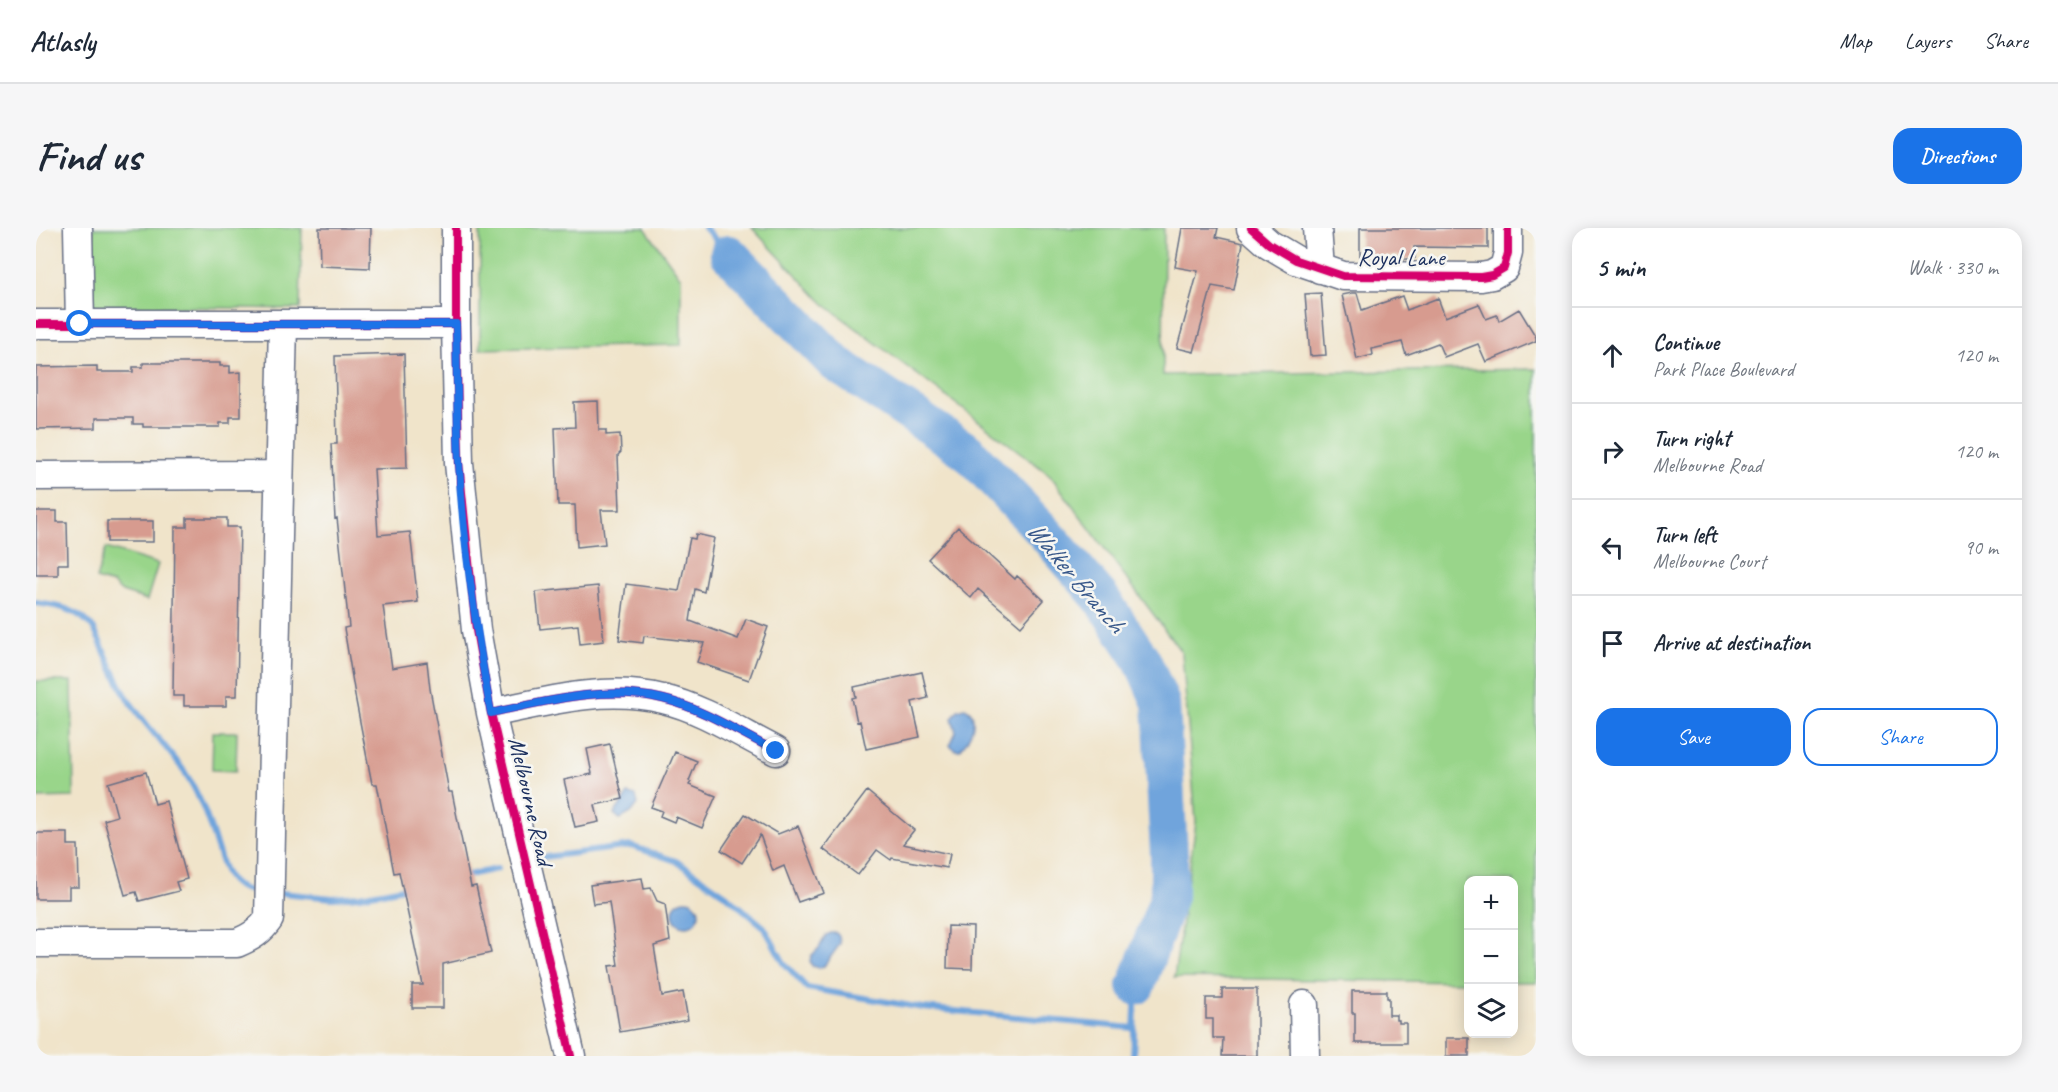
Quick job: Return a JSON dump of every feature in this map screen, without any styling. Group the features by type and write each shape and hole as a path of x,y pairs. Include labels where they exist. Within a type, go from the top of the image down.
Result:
{"street":[{"path":"78,228 80,324"},
{"name":"Melbourne Road","path":"456,228 459,463 476,630 491,713 571,1056"},
{"name":"Royal Lane","path":"1251,228 1269,244 1296,260 1343,276 1480,277 1491,275 1504,268 1508,253 1508,228"},
{"path":"1317,228 1320,269"},
{"path":"36,324 456,324"},
{"path":"36,943 237,943 262,929 269,919 283,324"},
{"path":"36,476 278,475"},
{"path":"491,713 588,694 640,694 665,699 689,708 776,751"},
{"path":"1304,1005 1305,1056"}],"green space":[{"path":"93,228 302,228 300,309 93,306"},
{"path":"480,228 645,228 681,278 681,345 480,349"},
{"path":"752,228 1164,228 1163,375 1536,369 1536,982 1518,982 1518,876 1464,876 1464,982 1174,978 1196,822 1182,653 1050,475 824,304"},
{"path":"106,548 158,564 147,600 122,592 113,584 96,579"},
{"path":"36,681 72,681 74,797 36,798"},
{"path":"213,732 237,732 236,771 212,770"}],"water":[{"path":"965,708 973,717 972,728 963,746 960,750 956,750 950,745 956,732 952,718 958,710"},
{"path":"628,794 636,796 638,804 631,813 620,819 614,814"},
{"path":"686,900 695,904 699,913 695,922 686,926 677,922 673,913 677,904"},
{"path":"831,933 839,936 840,944 824,966 818,968 812,966 811,956 819,948 826,935"}],"building":[{"path":"319,228 371,228 370,268 320,266"},
{"path":"1182,228 1218,228 1216,237 1243,243 1234,290 1212,286 1194,352 1177,348 1198,271 1175,267"},
{"path":"1360,228 1488,228 1488,248 1414,247 1415,258 1400,260 1399,256 1360,256"},
{"path":"1321,293 1326,355 1310,356 1305,294"},
{"path":"1357,293 1362,310 1402,296 1407,310 1438,298 1445,317 1479,304 1486,319 1497,315 1499,321 1519,309 1536,337 1536,341 1486,362 1478,344 1444,357 1438,343 1406,355 1402,342 1372,349 1373,355 1357,359 1342,295"},
{"path":"404,354 407,468 374,469 378,535 410,532 418,602 383,606 392,668 427,662 449,792 452,792 471,887 476,886 491,953 443,964 443,1008 412,1008 412,985 423,985 399,872 394,873 377,784 372,784 356,701 344,628 349,627 337,518 335,519 331,444 337,444 335,356"},
{"path":"143,363 220,363 220,366 230,366 230,373 241,372 241,417 230,417 230,423 220,423 220,427 143,427 143,424 133,424 133,418 96,418 96,428 36,429 36,367 97,366 97,372 133,372 133,367 143,367"},
{"path":"598,401 599,430 606,430 606,435 620,434 621,452 618,455 620,510 601,510 605,544 577,547 575,505 558,505 555,428 575,427 574,402"},
{"path":"36,511 57,511 57,522 67,522 68,564 58,564 58,575 36,575"},
{"path":"187,518 227,518 227,527 240,527 237,696 226,696 226,706 184,706 184,696 173,696 175,527 187,527"},
{"path":"107,521 153,521 153,542 107,542"},
{"path":"958,527 1015,579 1017,576 1044,600 1021,626 978,589 971,598 928,559"},
{"path":"696,534 714,538 704,592 695,589 690,621 738,639 746,619 768,627 749,680 697,662 704,643 644,636 643,643 619,640 626,584 679,591 690,538 695,539"},
{"path":"598,586 604,641 580,644 578,625 540,629 536,592"},
{"path":"922,672 928,698 912,702 920,737 866,749 852,698 856,697 854,687"},
{"path":"610,744 623,799 595,805 599,822 575,827 564,780 592,774 587,749"},
{"path":"675,752 697,761 689,785 716,796 702,828 676,817 674,822 660,816 662,811 651,807"},
{"path":"146,772 155,804 166,801 187,879 176,882 179,891 139,901 136,892 125,895 104,820 117,816 108,783"},
{"path":"867,791 914,830 903,844 950,854 947,868 892,858 891,860 877,850 858,875 823,849"},
{"path":"745,814 778,834 798,826 824,893 798,902 784,866 773,871 760,835 742,863 721,850"},
{"path":"36,833 68,833 68,845 78,845 79,887 69,887 69,899 36,899"},
{"path":"642,878 644,889 651,888 657,901 665,904 670,941 654,946 662,996 683,992 688,1020 620,1032 609,966 618,965 609,902 593,904 590,885"},
{"path":"948,926 973,927 972,969 947,968"},
{"path":"1222,989 1257,989 1257,1056 1222,1056 1223,1038 1213,1038 1213,1019 1206,1019 1206,998 1222,998"},
{"path":"1352,991 1387,991 1389,1015 1396,1015 1399,1023 1406,1023 1406,1043 1355,1043"},
{"path":"1446,1038 1469,1038 1469,1056 1446,1056"}],"waterway":[{"name":"Walker Branch","path":"705,228 729,254"},
{"name":"Walker Branch","path":"729,254 835,363 968,452 1045,533 1101,598 1142,660 1161,703 1169,896 1136,986"},
{"path":"36,603 75,613 94,629 130,702 190,781 204,811 227,876 235,885 257,892"},
{"path":"545,857 631,846 676,861 726,895 764,927 784,963 807,988 923,1008 1133,1028"},
{"path":"463,876 497,869"},
{"path":"281,893 333,898 360,896 409,887"},
{"name":"Walker Branch","path":"1133,1056 1136,986"}],"cycle path":[{"path":"456,228 459,463 476,630 491,713 571,1056"},
{"path":"1251,228 1269,244 1296,260 1343,276 1481,277 1492,275 1504,268 1508,253 1508,228"},
{"path":"36,324 456,324"},
{"path":"491,713 577,696 641,695 692,708 776,751"}],"route":[{"path":"80,324 456,324 459,463 466,541 476,630 491,713 588,694 640,694 665,699 689,708 776,751"}]}
